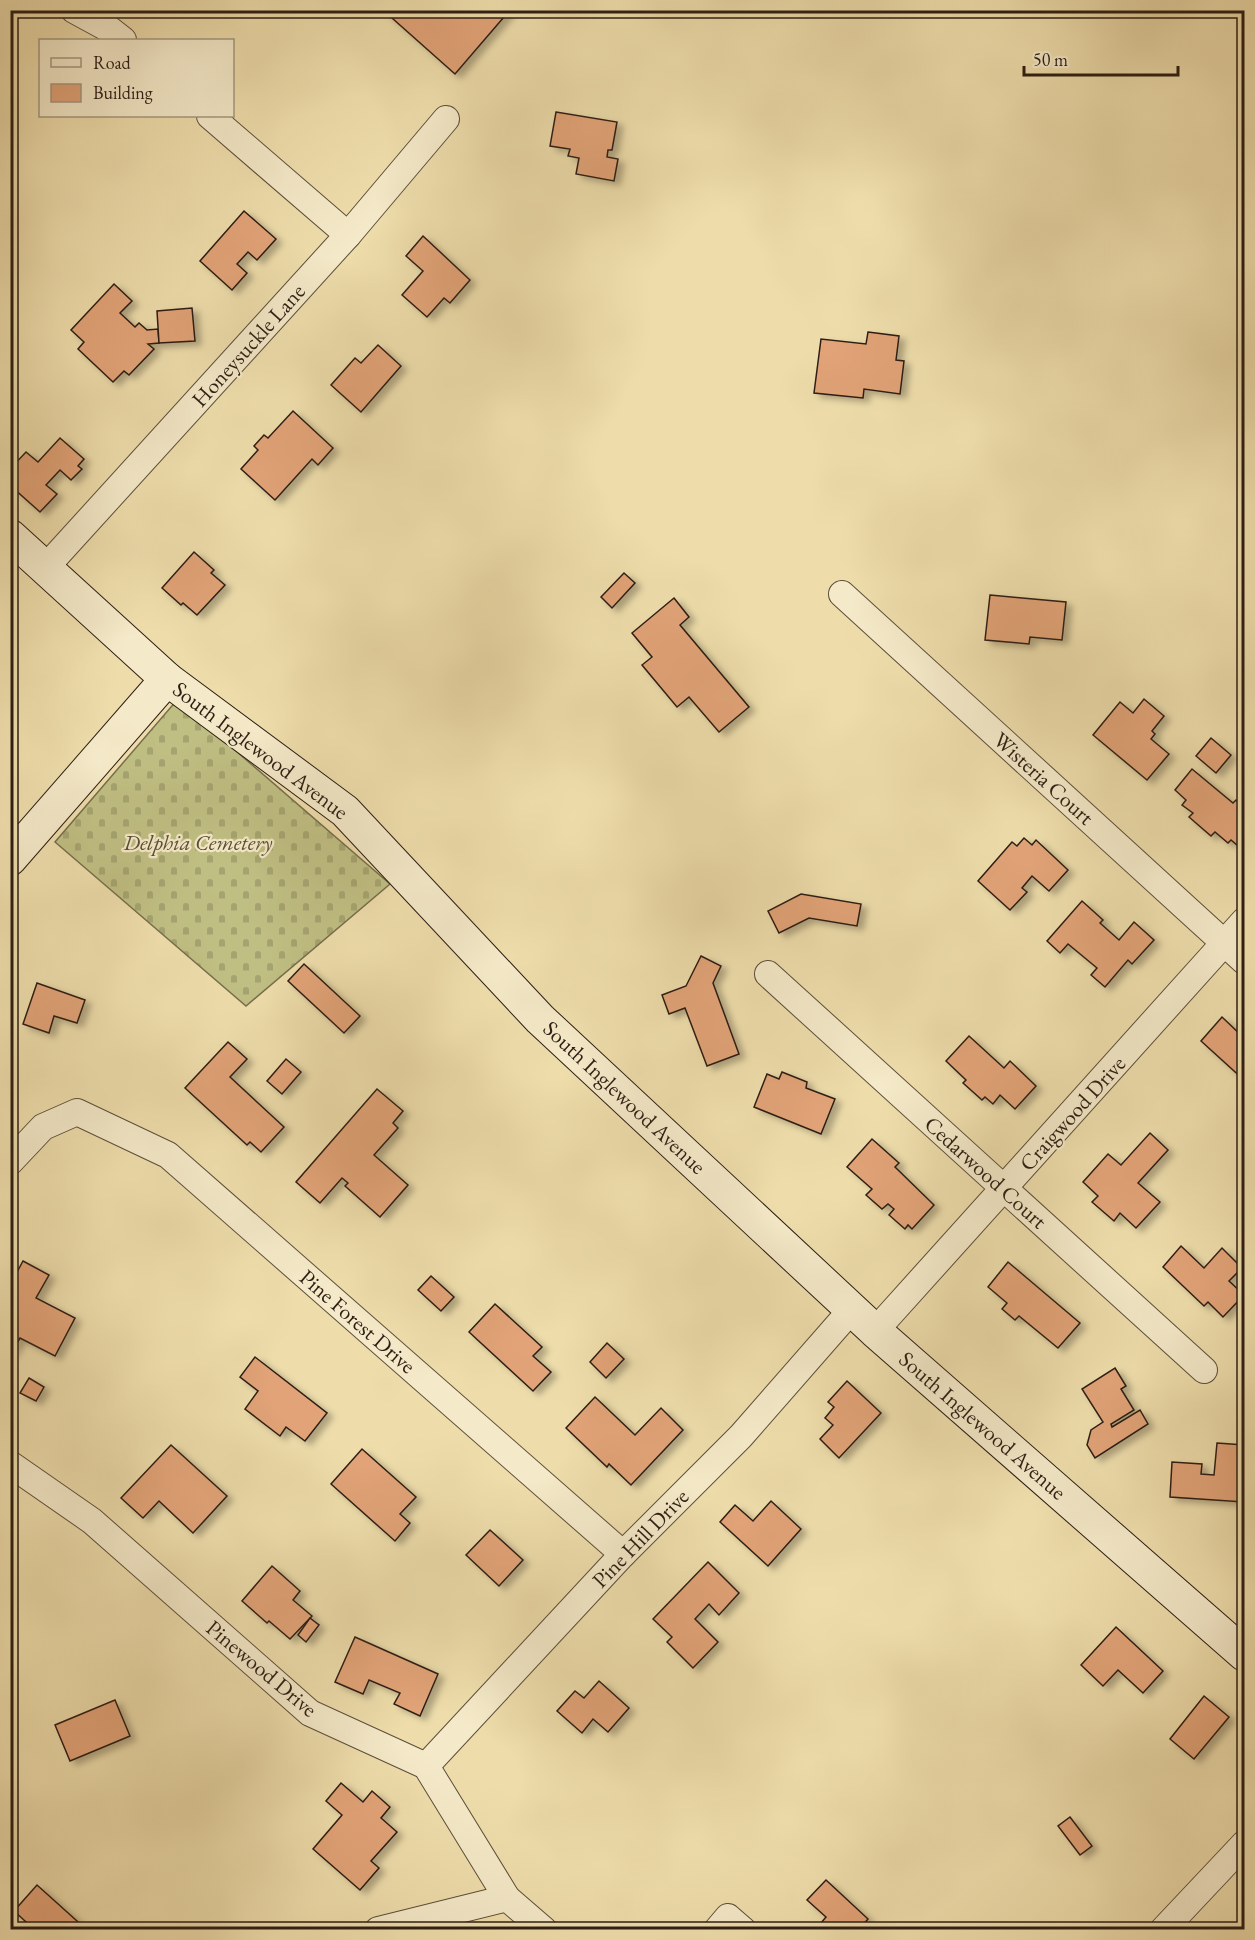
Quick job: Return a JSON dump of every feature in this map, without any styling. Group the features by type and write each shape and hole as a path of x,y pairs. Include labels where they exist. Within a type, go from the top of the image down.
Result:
{"street":[{"path":"74,10 109,29 122,39"},
{"path":"211,117 348,235"},
{"name":"Honeysuckle Lane","path":"46,567 348,235 446,119"},
{"name":"South Inglewood Avenue","path":"10,536 167,680 345,811 540,1019 853,1308 875,1331 1245,1654"},
{"name":"Wisteria Court","path":"843,594 1245,961"},
{"path":"10,859 167,680"},
{"name":"Craigwood Drive","path":"875,1331 1245,921"},
{"name":"Cedarwood Court","path":"768,974 1204,1370"},
{"name":"Pine Forest Drive","path":"10,1162 43,1127 77,1112 168,1155 623,1554"},
{"name":"Pine Hill Drive","path":"426,1766 623,1554 741,1436 853,1308"},
{"name":"Pinewood Drive","path":"10,1464 92,1521 310,1713 426,1766"},
{"path":"426,1766 507,1898 544,1929"},
{"path":"1163,1929 1245,1844"},
{"path":"378,1929 507,1898"}],"green space":[{"name":"Delphia Cemetery","path":"177,700 390,884 246,1006 55,842"}],"building":[{"path":"383,10 510,10 455,74"},
{"path":"556,112 617,122 612,150 608,150 607,157 618,159 614,181 576,174 579,158 568,156 570,149 550,146"},
{"path":"244,211 276,239 257,260 248,252 237,264 247,273 232,290 200,261"},
{"path":"423,236 470,280 450,303 444,298 427,317 402,295 423,271 406,256"},
{"path":"114,284 132,301 120,313 135,327 139,323 147,330 158,329 159,343 148,344 154,349 129,375 124,371 113,382 78,349 84,342 71,330"},
{"path":"192,308 195,341 159,343 157,311"},
{"path":"868,332 899,336 896,360 904,361 900,394 864,389 863,398 814,393 821,339 866,344"},
{"path":"378,345 401,366 361,412 331,385 355,358 361,363"},
{"path":"293,411 333,448 318,465 312,459 275,500 241,469 258,450 254,446 264,435 268,438"},
{"path":"60,438 84,459 78,466 82,469 71,480 60,470 46,485 57,494 40,512 12,487 14,484 10,482 10,469 26,452 38,462"},
{"path":"194,552 214,570 211,573 225,585 197,615 183,603 181,605 162,588"},
{"path":"624,573 635,583 612,608 601,597"},
{"path":"990,595 1066,602 1062,640 1030,637 1029,644 985,640"},
{"path":"674,598 689,617 680,625 749,707 719,732 689,697 677,707 642,665 652,657 632,633"},
{"path":"1144,699 1164,716 1152,731 1155,734 1151,739 1169,754 1147,780 1093,735 1120,702 1133,713"},
{"path":"1211,738 1231,755 1216,773 1196,756"},
{"path":"1192,769 1233,803 1236,800 1244,808 1244,851 1231,840 1228,843 1215,832 1211,836 1189,817 1193,813 1182,805 1186,800 1175,790"},
{"path":"1024,838 1032,845 1036,840 1068,870 1049,891 1032,876 1022,888 1027,892 1010,910 978,881 1012,842 1017,846"},
{"path":"801,894 861,904 857,926 809,918 779,933 768,911"},
{"path":"1082,901 1103,920 1100,923 1119,940 1134,922 1154,940 1132,964 1128,960 1105,987 1091,975 1097,968 1068,944 1060,953 1047,941"},
{"path":"701,956 721,966 713,983 739,1054 707,1066 685,1008 669,1014 662,995 686,986"},
{"path":"304,964 360,1016 344,1033 288,981"},
{"path":"37,983 85,1000 77,1023 54,1016 49,1033 23,1024"},
{"path":"1222,1017 1244,1038 1244,1080 1201,1041"},
{"path":"969,1036 1004,1068 1010,1061 1036,1086 1015,1109 1000,1095 993,1104 985,1097 982,1100 963,1083 966,1080 946,1061"},
{"path":"228,1042 247,1059 230,1077 284,1127 261,1152 250,1142 247,1145 185,1088"},
{"path":"286,1059 301,1072 282,1094 267,1081"},
{"path":"782,1072 807,1082 806,1088 835,1099 821,1134 754,1107 767,1074 779,1079"},
{"path":"377,1089 403,1111 393,1123 398,1128 374,1155 408,1185 380,1217 345,1186 348,1183 342,1178 320,1203 296,1182"},
{"path":"1150,1133 1168,1150 1138,1183 1160,1202 1136,1228 1120,1213 1114,1221 1092,1202 1098,1196 1083,1182 1108,1154 1121,1165"},
{"path":"872,1139 899,1163 895,1167 934,1205 912,1229 908,1225 905,1229 889,1215 894,1209 888,1204 882,1209 866,1195 872,1189 847,1167"},
{"path":"1181,1246 1204,1268 1222,1248 1242,1268 1229,1281 1244,1295 1223,1317 1208,1302 1204,1306 1163,1267"},
{"path":"23,1261 49,1275 36,1298 75,1318 55,1356 20,1338 10,1355 10,1285"},
{"path":"1008,1262 1080,1323 1058,1348 1019,1316 1015,1320 1002,1309 1007,1303 988,1287"},
{"path":"431,1276 454,1297 441,1311 418,1290"},
{"path":"495,1304 542,1347 533,1356 551,1372 533,1391 469,1332"},
{"path":"607,1343 624,1359 606,1378 590,1362"},
{"path":"255,1357 327,1413 305,1441 286,1427 280,1436 245,1409 258,1391 240,1377"},
{"path":"1115,1368 1126,1386 1121,1389 1134,1410 1111,1424 1112,1427 1140,1410 1148,1424 1095,1458 1087,1445 1091,1430 1103,1422 1082,1389"},
{"path":"29,1378 44,1387 36,1401 20,1393"},
{"path":"847,1381 881,1413 839,1458 820,1439 833,1425 825,1418 834,1407 828,1402"},
{"path":"595,1397 635,1435 661,1408 683,1430 631,1485 609,1464 607,1467 566,1428"},
{"path":"1217,1443 1244,1445 1244,1502 1170,1497 1172,1462 1202,1464 1201,1474 1214,1475"},
{"path":"171,1445 227,1496 193,1533 159,1501 143,1518 121,1498"},
{"path":"362,1449 416,1497 400,1514 410,1523 395,1541 331,1484"},
{"path":"771,1501 801,1529 768,1566 720,1522 735,1505 753,1521"},
{"path":"490,1530 523,1560 499,1586 466,1555"},
{"path":"708,1562 739,1593 719,1615 709,1604 695,1619 718,1642 693,1668 667,1642 672,1637 653,1619"},
{"path":"272,1566 300,1591 293,1600 312,1616 290,1639 242,1601"},
{"path":"310,1618 319,1625 306,1642 298,1635"},
{"path":"1116,1627 1163,1671 1143,1693 1118,1670 1103,1686 1081,1665"},
{"path":"355,1637 438,1674 420,1716 394,1704 400,1693 369,1680 363,1694 335,1682"},
{"path":"599,1681 629,1708 608,1732 593,1719 582,1733 557,1711 575,1691 584,1698"},
{"path":"1204,1696 1229,1717 1194,1759 1170,1739"},
{"path":"115,1700 130,1736 70,1761 55,1725"},
{"path":"341,1783 363,1802 372,1791 390,1807 381,1818 397,1832 371,1861 379,1868 360,1890 313,1849 342,1815 326,1801"},
{"path":"1070,1817 1092,1846 1080,1855 1058,1826"},
{"path":"826,1880 868,1919 858,1930 815,1930 826,1917 807,1900"},
{"path":"37,1885 87,1930 35,1930 14,1911"}]}
